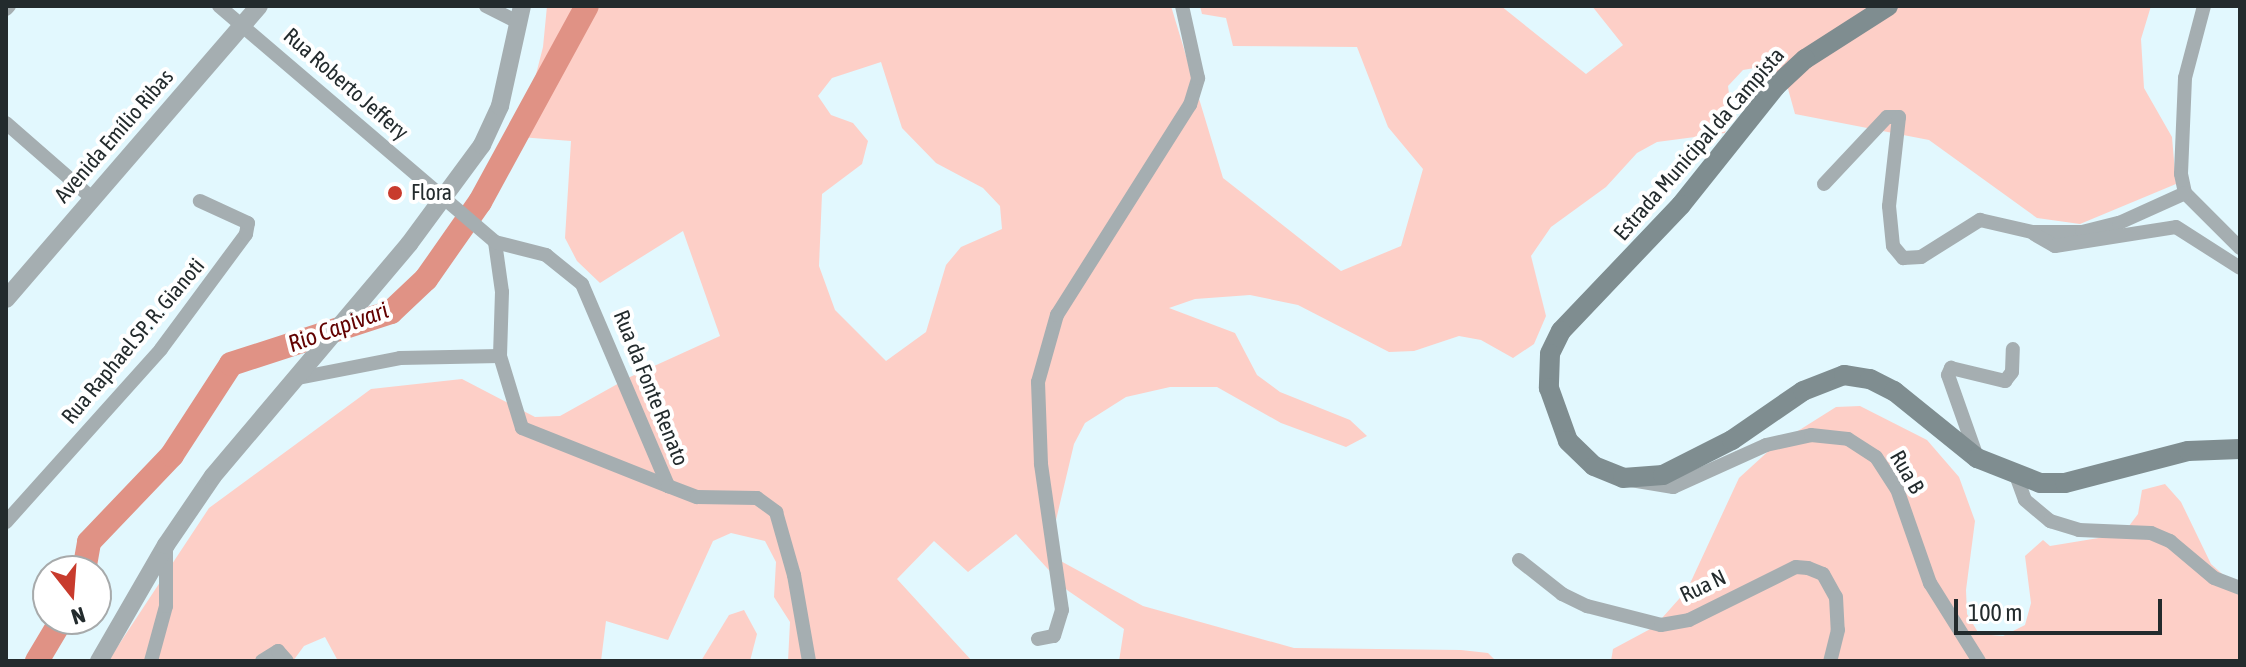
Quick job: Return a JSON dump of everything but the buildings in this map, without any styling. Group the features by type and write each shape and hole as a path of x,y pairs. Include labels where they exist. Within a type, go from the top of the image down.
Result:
{"main road":[{"name":"Estrada Municipal da Campista","path":"1623,478 1594,466 1558,421 1548,365 1561,331 1681,205 1776,86 1805,59 1888,6"},
{"path":"1623,478 1663,475 1691,464 1803,391 1844,375 1870,379 1894,391 1977,458 2017,478 2065,483 2188,451 2240,449"}],"street":[{"name":"Rua Roberto Jeffery","path":"219,6 491,239"},
{"name":"Avenida Emílio Ribas","path":"6,299 259,6"},
{"path":"99,661 166,545 213,476 343,318 448,201 482,145 500,106 521,14 486,6"},
{"path":"1038,639 1054,636 1062,610 1041,464 1038,382 1057,315 1190,105 1198,78 1182,6"},
{"path":"2204,6 2185,78 2179,129 2185,193 2240,248"},
{"path":"1824,184 1887,117 1899,117 1889,206 1893,246 1903,258 1921,257 1980,220 2032,232 2082,232 2119,223 2185,193"},
{"path":"6,123 92,198"},
{"name":"Rua Raphael SP. R. Gianoti","path":"6,522 161,349 246,234 248,223 200,201"},
{"path":"2032,232 2055,246 2176,227 2240,268"},
{"path":"491,239 502,292 500,356 522,428 668,486"},
{"name":"Rua da Fonte Renato","path":"491,239 546,255 582,284 668,486 697,497 757,498 776,512 794,575 809,661"},
{"path":"1977,458 1948,375 1951,368 2005,381 2012,372 2013,349"},
{"path":"293,379 400,358 500,356"},
{"name":"Rua B","path":"1623,478 1652,487 1673,487 1766,445 1811,435 1848,439 1876,457 1897,489 1930,583 1979,661"},
{"path":"2017,478 2025,500 2050,521 2079,530 2151,533 2170,541 2214,578 2240,588"},
{"path":"151,661 166,606 166,545"},
{"name":"Rua N","path":"1519,560 1562,594 1587,606 1661,625 1689,620 1796,567 1808,568 1833,585 1836,597 1838,630 1830,661"},
{"path":"262,661 278,651 287,661"}],"shaded area":[{"path":"547,6 1171,6 1223,178 1341,271 1401,246 1423,169 1388,127 1357,47 1233,46 1226,18 1202,14 1200,6 1501,6 1586,74 1623,45 1592,6 2151,6 2141,39 2144,88 2172,137 2176,184 2080,224 2037,218 1929,140 1795,114 1785,78 1766,66 1743,70 1728,86 1731,109 1725,133 1657,142 1637,153 1606,187 1551,227 1531,256 1546,316 1534,344 1513,358 1481,340 1459,336 1414,351 1389,352 1298,305 1250,295 1195,299 1169,308 1235,333 1257,375 1280,392 1350,420 1367,436 1346,447 1281,423 1217,387 1170,387 1126,397 1085,423 1074,444 1052,537 1057,559 1143,606 1294,648 1461,650 1488,653 1496,661 1119,661 1124,629 1067,590 1016,534 968,572 934,541 897,579 972,661 788,661 790,622 774,597 776,562 765,541 731,533 713,541 668,640 606,621 601,661 338,661 325,637 304,646 293,661 108,661 209,508 371,389 462,379 535,417 560,416 630,377 720,336 683,231 600,283 577,261 565,238 571,141 520,137 543,47","holes":["881,62 902,128 936,163 983,188 1000,206 1002,229 961,247 946,265 926,332 886,361 835,310 819,266 822,194 862,164 868,141 853,123 831,115 818,96 832,78"]},
{"path":"1860,406 1927,440 1959,477 1975,521 1966,590 1967,614 1979,634 2003,636 2025,625 2031,603 2025,556 2043,540 2050,546 2123,534 2138,514 2142,490 2165,484 2181,502 2211,564 2229,580 2240,580 2240,661 1611,661 1613,649 1654,627 1687,590 1739,478 1774,446 1836,407"},
{"path":"744,610 757,634 750,661 701,661 729,615"}],"waterway":[{"name":"Rio Capivari","path":"87,555 89,542 172,455 231,364 391,312 426,279 480,202 587,6"},
{"name":"Rio Capivari","path":"37,661 52,635"}],"place":[{"name":"Flora","path":"395,193"}]}
